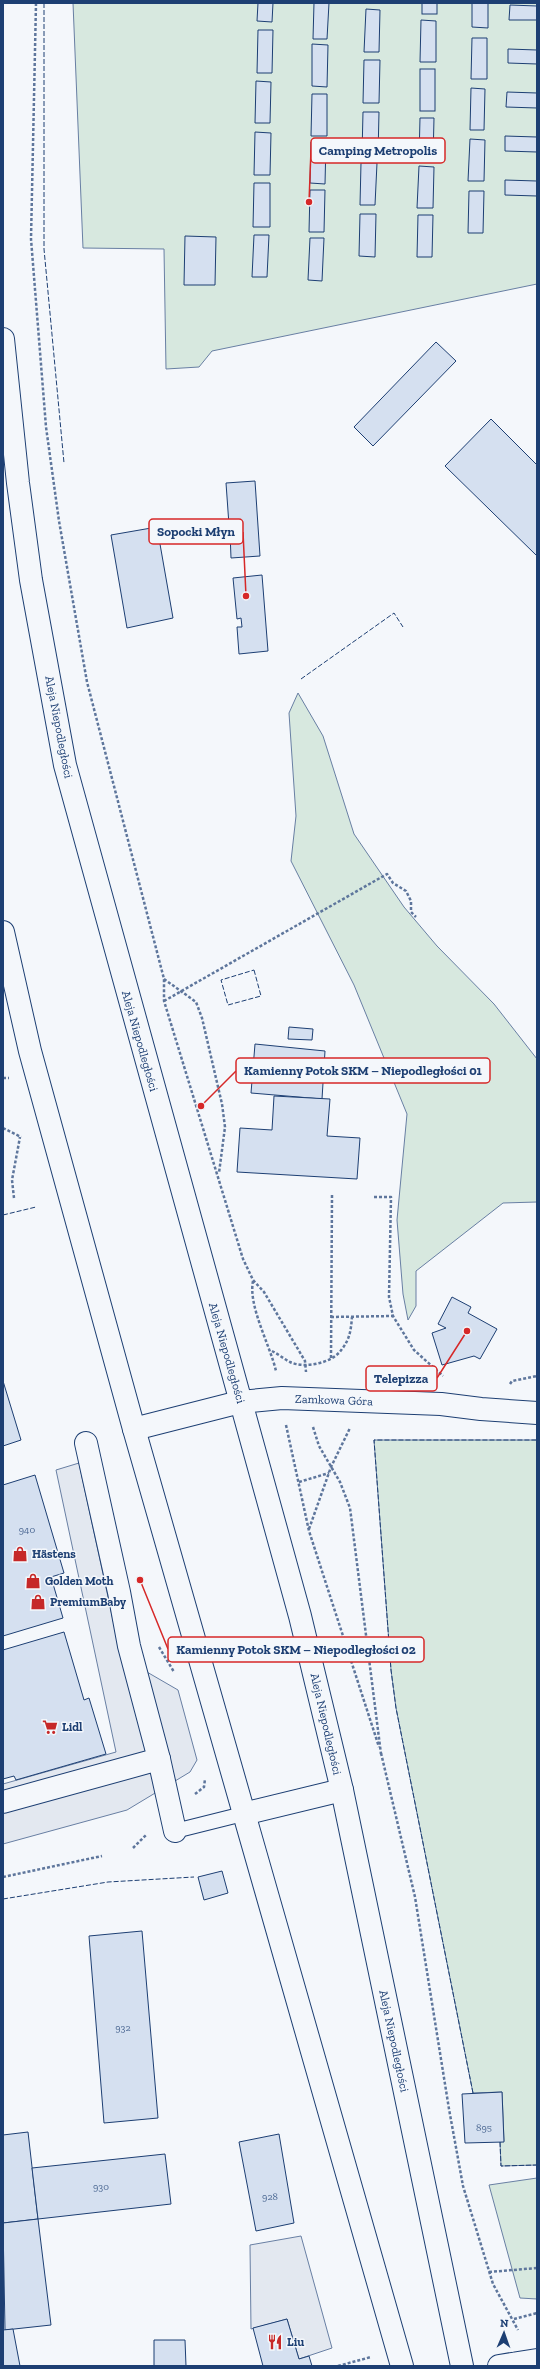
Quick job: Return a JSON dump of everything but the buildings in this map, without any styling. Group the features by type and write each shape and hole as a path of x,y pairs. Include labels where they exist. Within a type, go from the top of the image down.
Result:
{"main road":[{"name":"Aleja Niepodległości","path":"3,339 18,483 31,580 65,765 300,1616 342,1790 462,2366"},
{"path":"3,932 30,1051 134,1429 243,1814 365,2231 402,2366"},
{"name":"Zamkowa Góra","path":"134,1429 240,1402 282,1398 441,1404 481,1409 537,1413"},
{"path":"86,1443 119,1592 129,1646 159,1759 174,1831"},
{"path":"3,1802 159,1759"},
{"path":"243,1814 342,1790"},
{"path":"499,2366 537,2360"}],"lane":[{"path":"174,1831 243,1814"}],"path":[{"path":"36,3 31,238 46,427 59,521 87,682 164,979 164,1000 204,1136 219,1173 244,1258 253,1280 264,1292 305,1361 314,1430 319,1446 340,1482 350,1508 381,1754"},
{"path":"164,1000 386,874 393,884 406,891 411,901 411,912 416,918"},
{"path":"164,979 182,990 196,1002 202,1018 222,1104 225,1127 219,1173"},
{"path":"3,1078 10,1078"},
{"path":"3,1128 25,1139"},
{"path":"14,1198 12,1180 20,1137"},
{"path":"331,1358 332,1195"},
{"path":"374,1197 391,1197 389,1297 393,1316 414,1350 426,1362 448,1378"},
{"path":"253,1280 251,1292 265,1338 271,1350 282,1398 290,1450 299,1482 309,1531 381,1754 415,1897 457,2161 489,2272 497,2291 514,2319 518,2330"},
{"path":"331,1317 393,1316"},
{"path":"271,1350 292,1363 305,1365 324,1362 342,1351 350,1334 352,1317"},
{"path":"309,1531 331,1467 354,1421"},
{"path":"299,1482 329,1473"},
{"path":"3,1877 102,1856"},
{"path":"489,2272 537,2268"},
{"path":"514,2319 537,2313"},
{"path":"338,2366 371,2357"}],"shaded area":[{"path":"73,3 537,3 537,284 212,351 199,367 166,369 164,249 83,248"},
{"path":"298,693 323,736 354,834 404,907 437,946 494,1004 537,1059 537,1202 503,1203 416,1271 416,1306 408,1320 403,1294 397,1220 407,1114 354,985 291,861 296,816 289,713"},
{"path":"374,1440 537,1440 537,2165 501,2166 500,2142 504,2141 502,2092 473,2093 396,1708 391,1670"},
{"path":"79,1463 121,1657 178,1690 197,1760 190,1772 127,1810 3,1844 3,1784 116,1752 56,1470"},
{"path":"537,2178 537,2299 520,2298 489,2185"},
{"path":"301,2236 332,2348 299,2359 287,2319 251,2329 250,2245"}],"fence":[{"path":"44,3 44,249 64,463"},
{"path":"301,679 394,613 403,627"},
{"path":"254,970 261,996 228,1005 221,980 254,970"},
{"path":"3,1215 36,1207"},
{"path":"473,2093 396,1708 391,1670 374,1440 537,1440"},
{"path":"3,1899 108,1882 194,1877"},
{"path":"500,2142 501,2166 537,2165"}],"place":[{"name":"Camping Metropolis","path":"309,202"},
{"name":"Sopocki Młyn","path":"246,596"},
{"name":"Kamienny Potok SKM – Niepodległości 01","path":"201,1106"},
{"name":"Telepizza","path":"467,1331"},
{"name":"Hästens","path":"20,1554"},
{"name":"Kamienny Potok SKM – Niepodległości 02","path":"140,1580"},
{"name":"Golden Moth","path":"33,1581"},
{"name":"PremiumBaby","path":"38,1602"},
{"name":"Lidl","path":"50,1727"},
{"name":"Liu","path":"275,2342"}]}
